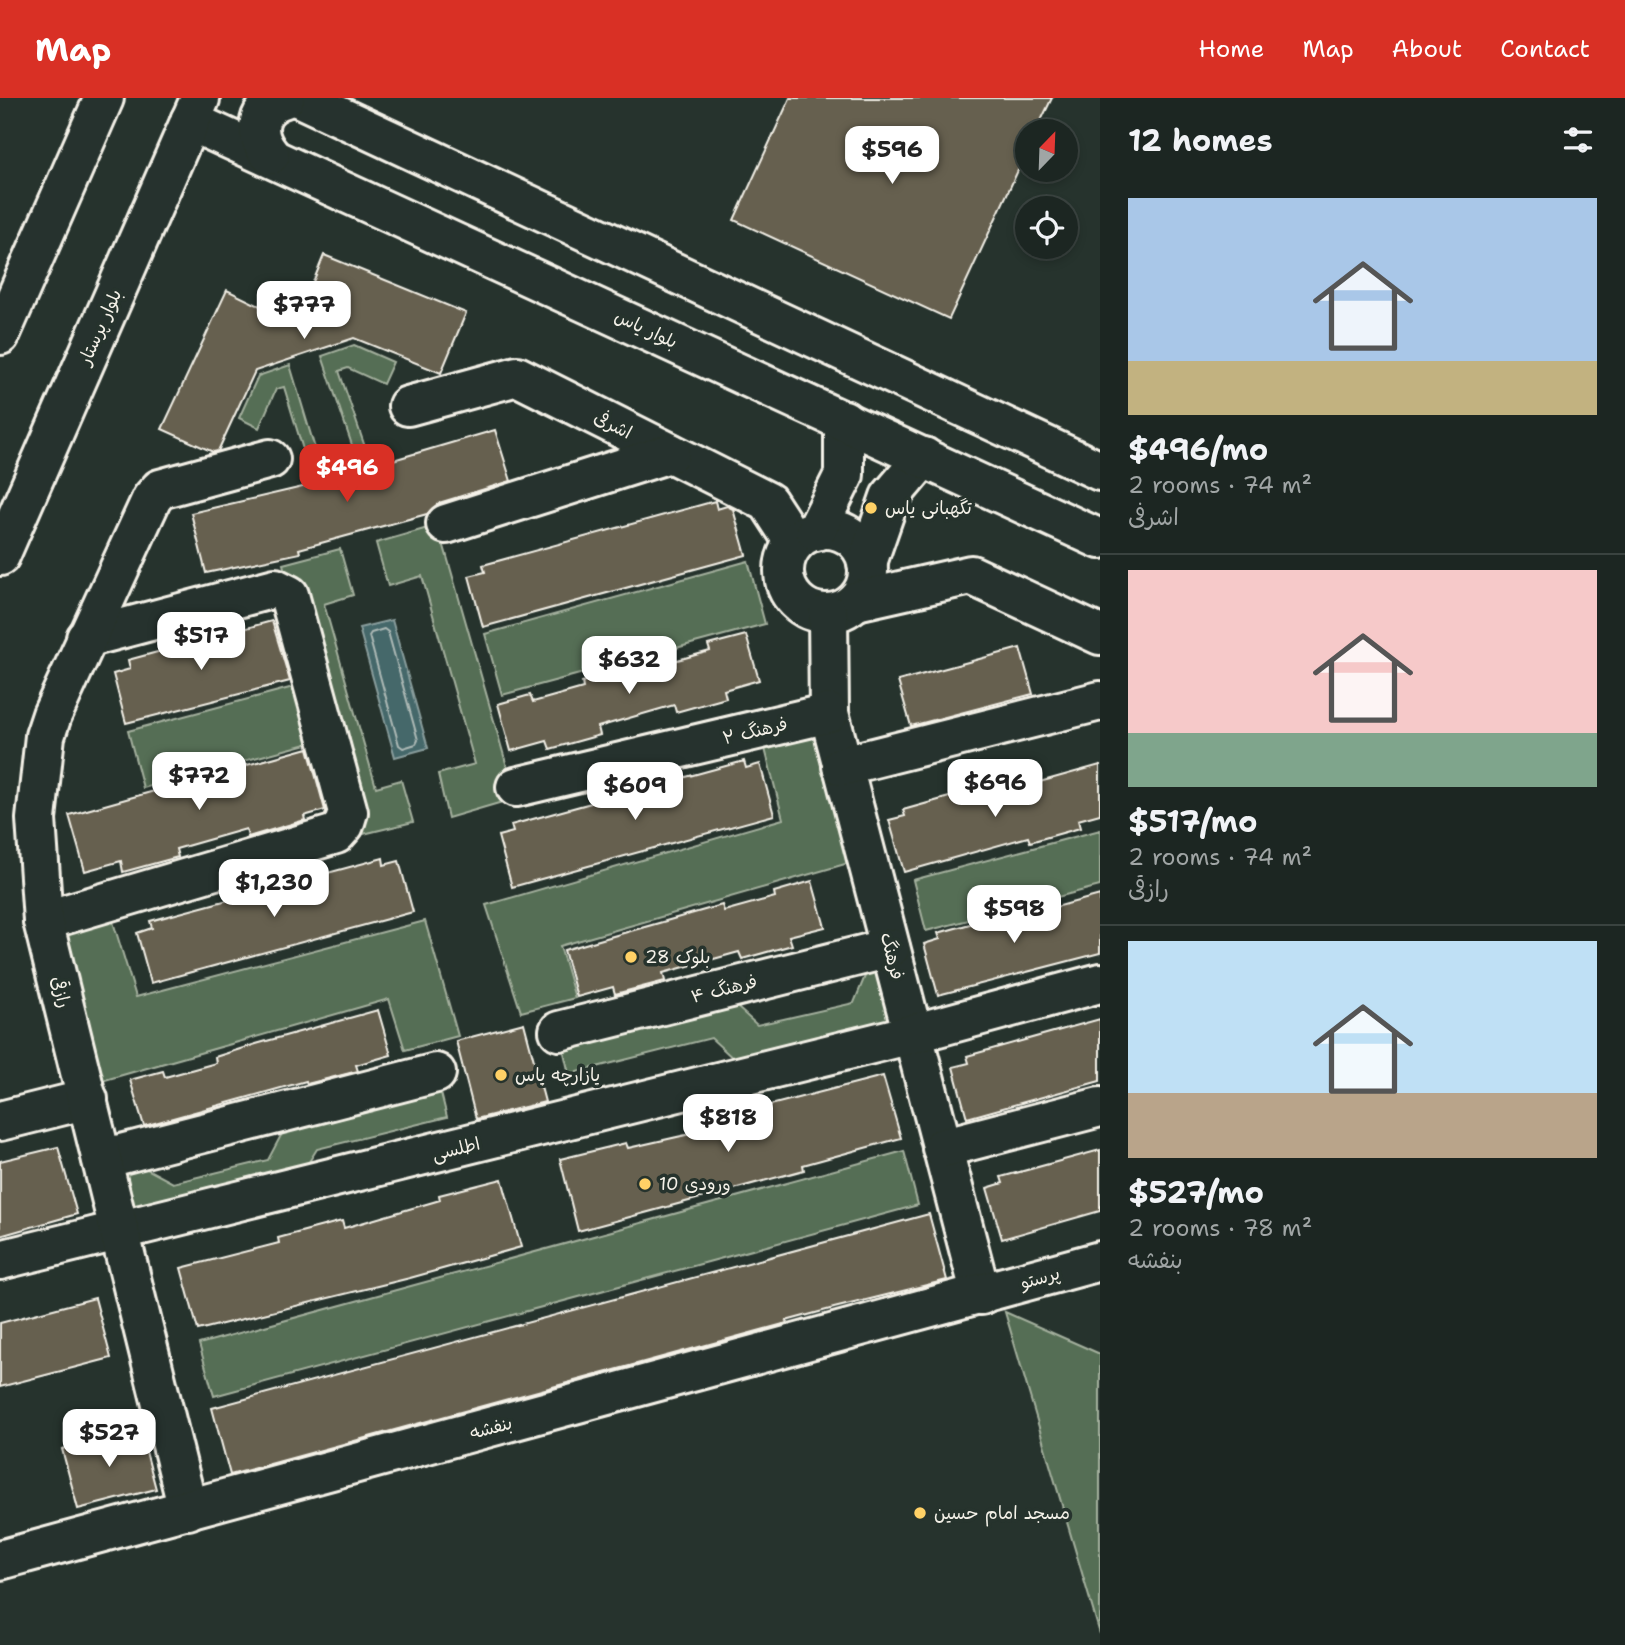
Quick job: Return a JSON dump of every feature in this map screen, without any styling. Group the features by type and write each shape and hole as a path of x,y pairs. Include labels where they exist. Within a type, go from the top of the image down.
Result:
{"street":[{"path":"0,335 104,98"},
{"path":"270,155 262,145 259,121 265,109 285,98"},
{"path":"299,98 1100,471"},
{"name":"بلوار یاس","path":"195,109 270,155 1100,539"},
{"name":"بلوار پرستار","path":"0,556 195,109"},
{"name":"اشرفی","path":"408,406 517,376 768,502 805,537"},
{"path":"844,420 844,475 805,537 786,554 785,583 801,606 813,612 842,607 971,575 1100,635"},
{"path":"446,524 670,453"},
{"path":"842,607 864,590 867,563 890,497 923,457"},
{"name":"رازقی","path":"188,1510 43,921 36,819 45,736 86,638 152,498 160,489 270,458"},
{"path":"805,537 828,528 853,539 867,563"},
{"path":"43,921 336,834 345,825 348,813 289,595 283,589 275,588 86,638"},
{"name":"فرهنگ","path":"842,607 830,713 981,1295"},
{"path":"842,766 1100,701"},
{"name":"فرهنگ ۲","path":"516,787 830,713"},
{"name":"فرهنگ ۴","path":"559,1031 890,948"},
{"name":"اطلسی","path":"0,1261 748,1072 912,1034 1100,982"},
{"path":"103,1159 436,1073"},
{"path":"0,1121 88,1099"},
{"path":"942,1148 1100,1107"},
{"name":"پرستو","path":"981,1295 1100,1261"},
{"name":"بنفشه","path":"0,1560 981,1295"}],"green space":[{"path":"354,345 393,362 383,384 348,368 339,371 366,450 355,454 322,356"},
{"path":"290,365 319,462 308,466 284,387 276,389 259,428 239,418 258,376"},
{"path":"438,525 516,798 448,818 438,774 475,764 422,576 388,586 376,543"},
{"path":"340,549 353,595 324,604 376,787 401,780 413,822 355,836 283,564"},
{"path":"748,561 765,624 502,695 485,634"},
{"path":"301,685 318,741 143,788 128,731"},
{"path":"829,713 866,858 560,946 575,998 521,1012 486,905 783,819 760,729"},
{"path":"1100,830 1100,886 926,931 913,880"},
{"path":"107,902 136,997 425,921 458,1036 405,1050 389,999 84,1086 43,921"},
{"path":"875,952 912,1034 748,1072 711,1038 569,1074 559,1031 718,990 757,1025 854,1003"},
{"path":"436,1073 447,1117 317,1149 292,1189 121,1232 119,1154 173,1183 268,1160 295,1109"},
{"path":"904,1151 918,1205 214,1396 199,1344"},
{"path":"1005,1312 1100,1354 1100,1634"}],"water":[{"path":"392,620 428,748 395,757 359,628"}],"building":[{"path":"790,98 1052,98 1042,119 1015,119 1015,177 949,319 734,220"},
{"path":"324,255 466,313 441,373 354,338 255,371 218,451 213,452 162,429 227,290 266,309 311,287"},
{"path":"495,430 511,481 439,503 427,514 299,549 300,553 206,573 191,513 367,472 366,468"},
{"path":"715,501 717,509 727,506 733,509 746,555 483,627 469,576 485,572 483,565"},
{"path":"272,621 290,681 126,723 113,674 130,669 128,660"},
{"path":"746,635 759,680 724,690 726,698 676,712 674,705 598,727 600,735 550,749 547,741 511,751 498,704 530,695 533,702 583,688 582,682 624,668 656,658 659,665 710,651 708,645"},
{"path":"1020,648 1033,694 911,726 898,681"},
{"path":"308,748 325,810 304,816 305,820 248,837 246,829 176,849 178,857 123,872 121,861 85,871 69,815"},
{"path":"744,761 746,768 760,764 774,815 512,887 498,836 513,832 511,825"},
{"path":"1100,765 1100,814 1078,820 1080,828 1030,842 1028,837 904,872 889,820 905,816 903,810 960,794 962,801 1011,790"},
{"path":"383,858 384,865 399,861 413,912 151,983 137,933 152,928 150,921"},
{"path":"812,881 825,927 789,936 792,945 742,959 739,952 663,973 665,981 615,994 613,987 577,997 564,950 722,905 724,911 775,897 774,892"},
{"path":"1100,895 1100,953 938,995 924,944 940,939 938,933 995,917 997,923"},
{"path":"378,1010 391,1055 356,1065 358,1071 307,1084 306,1081 144,1126 130,1080 163,1071 165,1077 216,1063 215,1057"},
{"path":"1100,1019 1100,1081 967,1118 953,1067 969,1063 967,1056"},
{"name":"یازارچه یاس","path":"524,1023 545,1102 476,1119 456,1041"},
{"path":"883,1076 901,1138 803,1165 804,1170 578,1231 560,1159 626,1143 628,1148 726,1126 724,1117"},
{"path":"58,1147 77,1214 0,1236 0,1161"},
{"path":"1100,1150 1100,1211 1002,1239 987,1188 1003,1183 1001,1177"},
{"path":"502,1179 521,1247 410,1278 198,1330 181,1268 279,1243 278,1238 342,1221 344,1228 440,1200 439,1195"},
{"path":"929,1214 947,1280 786,1321 787,1323 230,1475 212,1408"},
{"path":"95,1298 111,1358 0,1387 0,1323"},
{"path":"140,1429 156,1489 78,1509 62,1449"}],"place":[{"name":"تگهبانی یاس","path":"871,508"},
{"name":"بلوک 28","path":"631,957"},
{"name":"یازارچه یاس","path":"501,1075"},
{"name":"ورودی 10","path":"645,1184"},
{"name":"مسجد امام حسین","path":"920,1513"}]}
